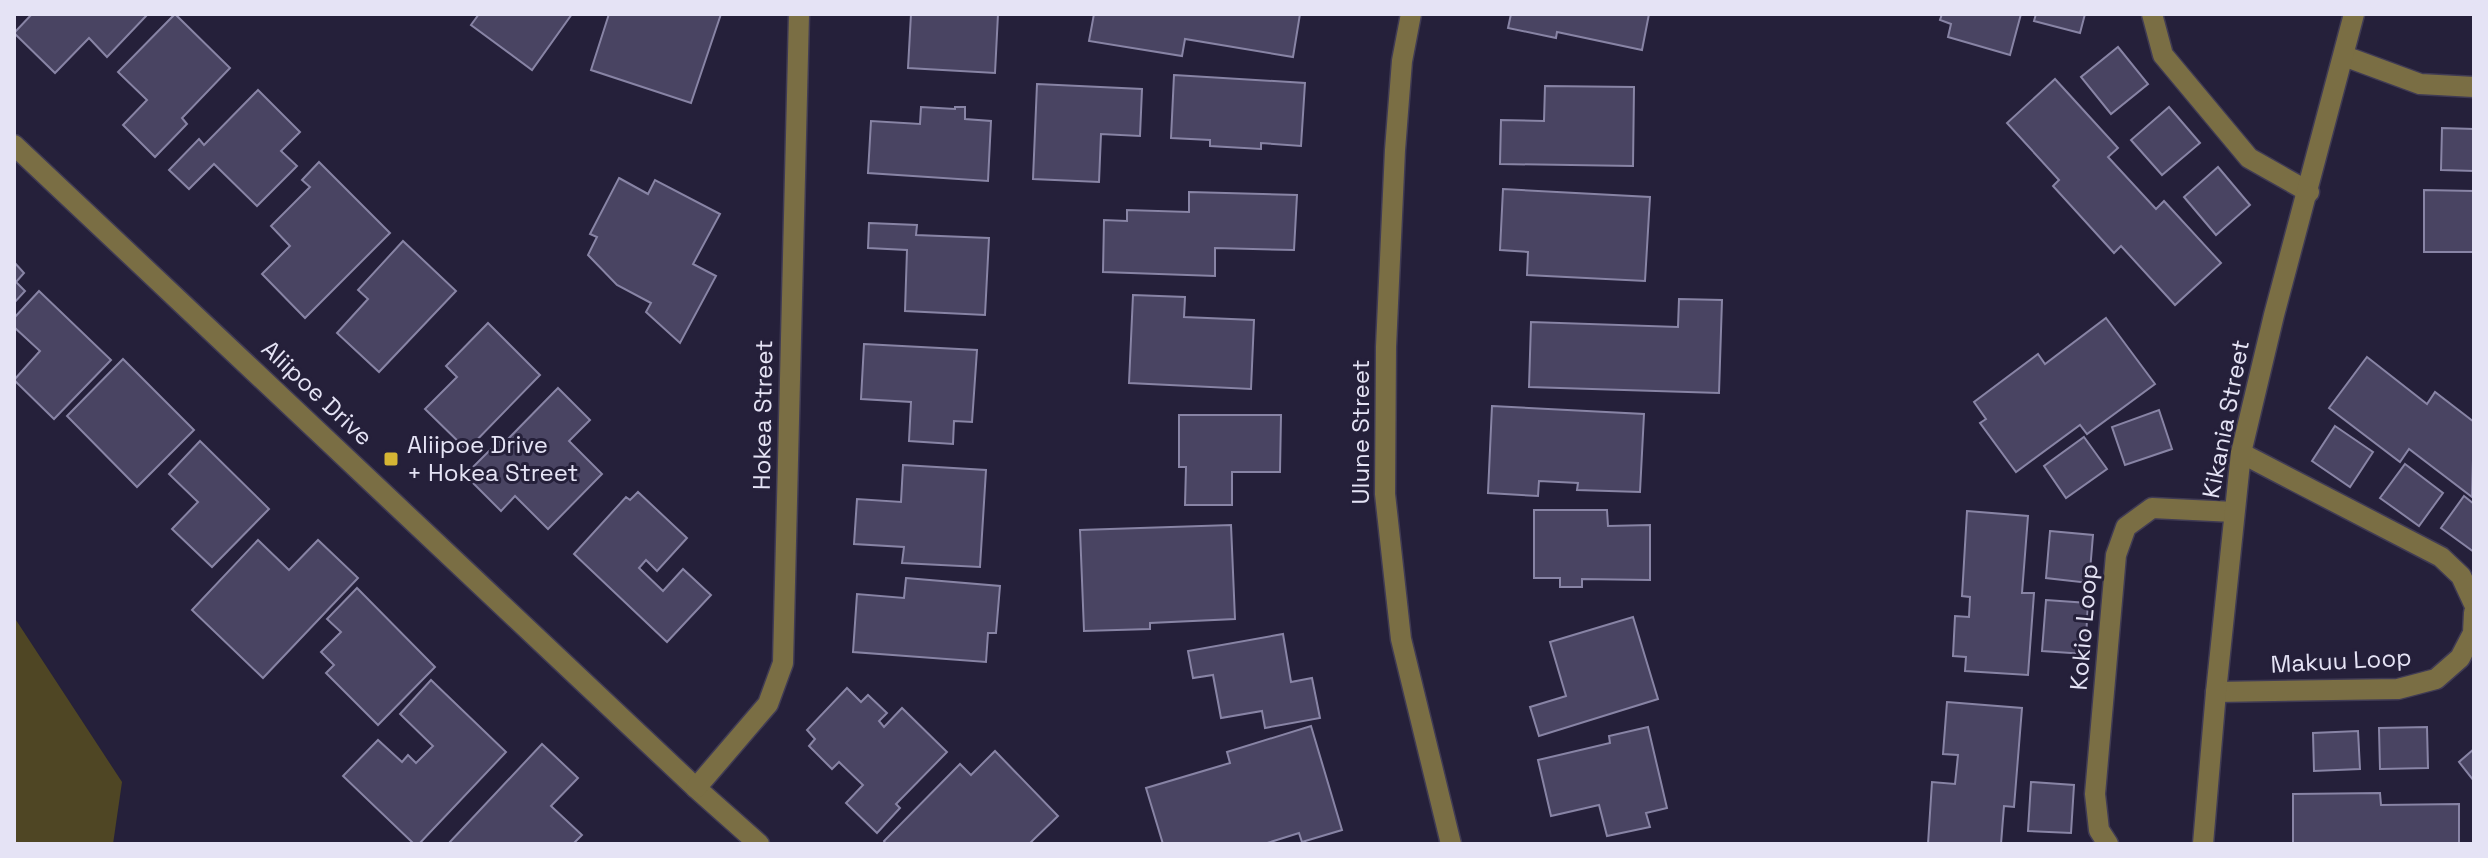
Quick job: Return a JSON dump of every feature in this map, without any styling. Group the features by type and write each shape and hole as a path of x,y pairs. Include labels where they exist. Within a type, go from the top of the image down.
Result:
{"street":[{"name":"Hokea Street","path":"696,788 768,704 783,663 799,14"},
{"name":"Ulune Street","path":"1411,14 1402,61 1395,150 1386,347 1385,494 1401,639 1451,844"},
{"path":"2152,14 2163,55 2249,158 2309,192"},
{"name":"Kikania Street","path":"2203,844 2241,453 2274,315 2354,14"},
{"path":"2344,56 2420,84 2474,87"},
{"name":"Aliipoe Drive","path":"14,145 759,844"},
{"path":"2241,453 2441,557 2461,576 2474,604"},
{"name":"Kokio Loop","path":"2108,844 2099,830 2095,794 2116,555 2126,527 2152,508 2234,512"},
{"name":"Makuu Loop","path":"2216,692 2398,689 2436,679 2460,658 2473,633 2474,613"}],"shaded area":[{"path":"14,617 122,782 113,844 14,844"}],"building":[{"path":"32,14 148,14 107,57 89,38 55,73 14,33"},
{"path":"175,14 230,68 182,118 187,124 155,157 123,125 147,100 118,72"},
{"path":"479,14 572,14 532,70 471,25"},
{"path":"609,14 721,14 691,103 591,70"},
{"path":"911,14 998,14 995,73 908,68"},
{"path":"1094,14 1300,14 1293,57 1185,39 1182,56 1089,41"},
{"path":"1511,14 1649,14 1642,50 1557,32 1556,38 1508,28"},
{"path":"1942,14 2021,14 2010,55 1948,37 1951,24 1940,20"},
{"path":"2036,14 2085,14 2080,33 2034,21"},
{"path":"2118,47 2148,84 2111,114 2081,77"},
{"path":"1174,75 1305,83 1301,146 1261,143 1261,149 1210,146 1210,140 1171,138"},
{"path":"2055,79 2118,148 2108,157 2156,209 2164,201 2221,263 2175,305 2121,246 2114,253 2053,186 2059,180 2007,123"},
{"path":"1037,84 1142,89 1140,136 1101,134 1099,182 1033,179"},
{"path":"1545,86 1634,87 1633,166 1500,164 1501,120 1544,121"},
{"path":"258,90 300,132 281,151 297,166 257,206 214,164 189,189 169,170 199,139 204,145"},
{"path":"921,107 965,107 965,119 991,121 988,181 868,173 871,121 920,124"},
{"path":"2169,107 2200,143 2162,175 2131,140"},
{"path":"2442,128 2474,129 2474,171 2441,170"},
{"path":"319,162 390,233 305,318 262,274 290,246 271,226 310,187 302,180"},
{"path":"2218,167 2250,205 2216,235 2184,197"},
{"path":"619,178 648,194 655,180 720,214 693,264 716,276 680,343 646,312 651,303 617,285 588,255 597,237 590,234"},
{"path":"1503,189 1650,197 1645,281 1527,275 1528,252 1500,250"},
{"path":"2424,190 2474,191 2474,252 2424,252"},
{"path":"1189,192 1297,195 1294,250 1215,248 1215,276 1103,272 1104,220 1127,221 1127,210 1189,212"},
{"path":"869,223 917,225 916,235 989,238 985,315 905,311 907,250 868,248"},
{"path":"403,241 456,291 379,372 337,333 368,299 358,290"},
{"path":"14,262 24,273 16,282 25,291 14,303"},
{"path":"39,291 111,360 54,419 14,380 40,351 14,327 14,318"},
{"path":"1133,295 1185,297 1184,317 1254,320 1251,389 1129,383"},
{"path":"1679,299 1722,300 1719,393 1529,387 1531,322 1678,327"},
{"path":"2106,318 2155,384 2087,434 2080,425 2016,472 1980,423 1986,419 1974,402 2038,354 2045,364"},
{"path":"488,323 540,375 467,450 425,409 457,377 446,366"},
{"path":"864,344 977,350 972,422 954,421 953,444 909,441 911,402 861,399"},
{"path":"2367,357 2427,404 2435,392 2474,422 2472,497 2409,449 2400,462 2329,408"},
{"path":"123,359 194,430 137,487 67,416"},
{"path":"558,388 590,420 569,441 602,474 548,529 515,496 501,511 465,475 502,438 506,441"},
{"path":"1492,406 1644,414 1640,492 1577,490 1578,483 1539,481 1538,496 1488,493"},
{"path":"2159,410 2172,449 2125,465 2112,427"},
{"path":"1179,415 1281,415 1280,472 1232,472 1232,505 1185,505 1186,467 1179,467"},
{"path":"2335,426 2373,452 2350,487 2312,461"},
{"path":"2084,437 2107,469 2066,498 2044,466"},
{"path":"200,441 269,509 212,567 172,529 198,502 169,474"},
{"path":"2405,464 2443,493 2419,526 2380,498"},
{"path":"903,465 986,470 980,567 902,563 904,547 854,544 857,499 901,502"},
{"path":"638,492 687,538 657,571 646,560 639,568 663,591 683,569 711,595 667,642 574,554 626,497 630,500"},
{"path":"2464,496 2474,504 2474,552 2441,528"},
{"path":"1534,510 1607,510 1608,526 1650,525 1650,580 1582,579 1582,587 1560,587 1560,578 1534,578"},
{"path":"1967,511 2028,516 2022,593 2034,593 2028,675 1965,671 1966,657 1953,656 1955,616 1969,617 1970,597 1962,596"},
{"path":"1231,525 1235,619 1150,623 1150,629 1084,631 1080,530"},
{"path":"2050,531 2093,535 2089,583 2046,578"},
{"path":"258,540 289,570 318,540 358,578 263,678 192,610"},
{"path":"906,578 1000,586 996,633 988,633 986,662 853,652 857,594 904,598"},
{"path":"357,588 435,667 378,725 326,673 334,665 321,652 341,632 327,619"},
{"path":"2046,600 2088,603 2085,654 2042,651"},
{"path":"1633,617 1658,699 1539,736 1530,707 1566,696 1550,642"},
{"path":"1283,634 1291,682 1312,678 1320,718 1265,728 1262,711 1221,718 1213,675 1193,678 1188,651"},
{"path":"431,680 506,752 419,844 414,844 343,776 378,740 402,762 408,755 416,763 433,746 400,714"},
{"path":"847,688 861,702 868,695 887,713 879,721 884,727 902,708 947,752 896,804 900,808 877,833 846,803 863,785 839,762 832,769 809,746 815,739 807,730"},
{"path":"1947,702 2022,708 2014,807 2004,806 2001,844 1928,844 1932,782 1955,784 1958,755 1943,754"},
{"path":"1311,726 1342,830 1302,842 1299,833 1264,844 1163,844 1146,788 1230,763 1227,752"},
{"path":"1648,727 1667,808 1646,813 1650,827 1607,836 1599,805 1551,816 1538,760 1610,743 1609,736"},
{"path":"2427,727 2428,768 2380,769 2379,728"},
{"path":"2358,731 2360,769 2314,771 2313,733"},
{"path":"542,744 578,778 551,806 582,835 573,844 448,844"},
{"path":"2474,749 2474,781 2459,762"},
{"path":"995,751 1058,816 1029,844 886,844 884,841 960,764 971,775"},
{"path":"2031,782 2074,785 2071,833 2028,831"},
{"path":"2380,793 2381,805 2459,804 2459,844 2293,844 2293,794"}],"place":[{"name":"Aliipoe Drive + Hokea Street","path":"391,459"}]}
